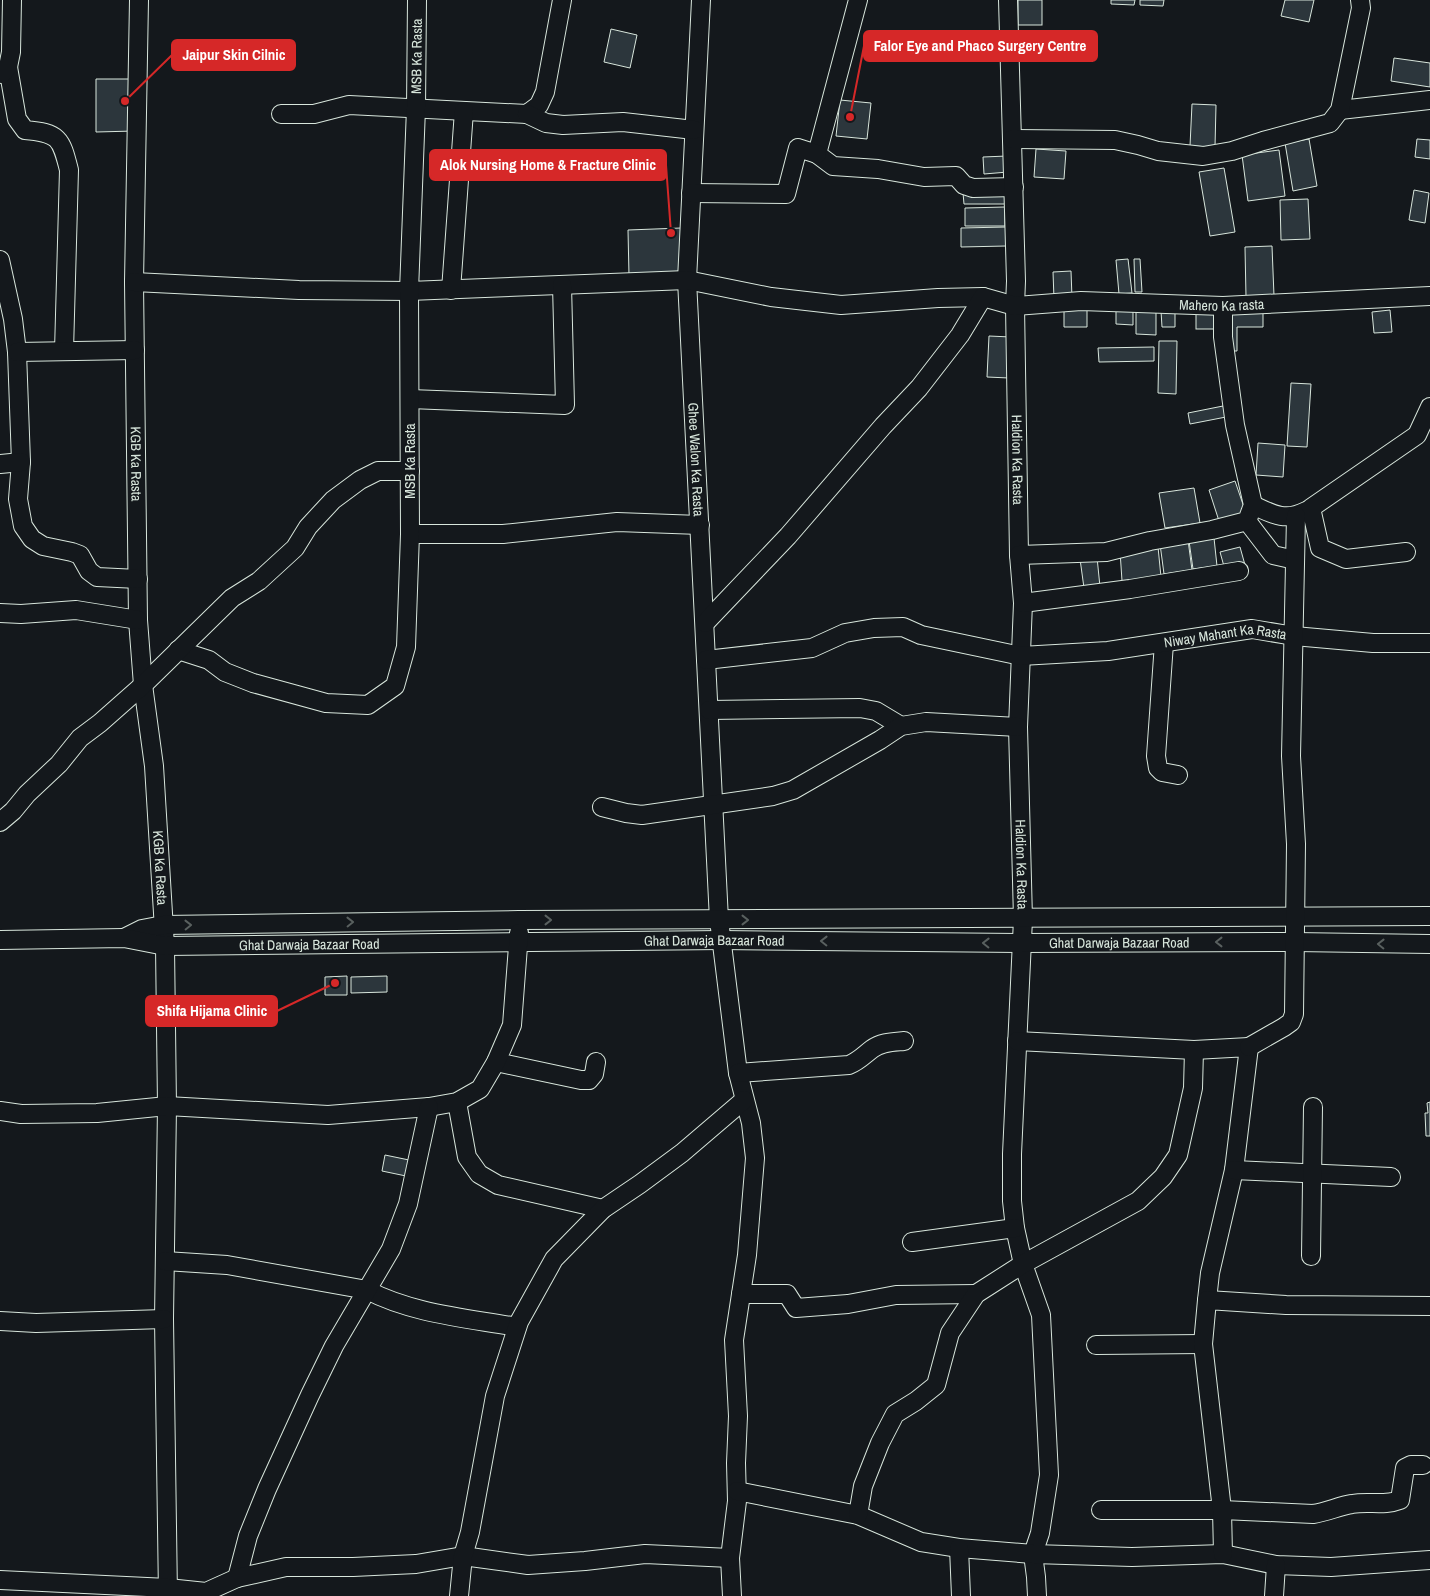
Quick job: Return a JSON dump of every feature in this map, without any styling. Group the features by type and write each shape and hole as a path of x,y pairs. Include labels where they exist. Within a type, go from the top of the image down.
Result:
{"street":[{"path":"12,0 11,52 4,72 17,119 25,130 52,134 62,144 69,170 64,351"},
{"name":"KGB Ka Rasta","path":"139,0 134,282 138,620 143,685 154,766 165,946 167,1106 164,1320 168,1592"},
{"name":"MSB Ka Rasta","path":"178,650 209,660 225,672 253,683 326,703 368,705 395,686 406,647 410,534 410,291 416,108 417,0"},
{"path":"527,114 539,106 545,92 562,0"},
{"name":"Ghee Walon Ka Rasta","path":"701,0 686,280 719,920 738,1073 751,1123 756,1158 750,1227 734,1340 738,1416 737,1491 730,1558 732,1596"},
{"path":"817,154 858,0"},
{"name":"Haldion Ka Rasta","path":"1008,0 1016,281 1014,306 1019,555 1023,603 1018,727 1023,918 1012,1154 1012,1201 1014,1228 1023,1264 1041,1315 1048,1475 1040,1533 1033,1554"},
{"path":"1012,140 1115,140 1186,156 1217,155 1330,122 1340,110 1361,8 1360,0"},
{"path":"1340,110 1430,100"},
{"path":"280,114 314,114 349,105 527,114 546,123 563,125 623,122 694,130"},
{"path":"451,290 464,111"},
{"path":"691,193 786,194 798,148 817,154 833,166 924,177 956,176 964,186 973,188 1014,187"},
{"path":"0,260 14,319 17,352 21,462 18,499 23,526 32,540 44,546 80,555 89,571 97,577 138,579"},
{"name":"Mahero Ka rasta","path":"134,282 298,290 410,291 686,280 771,297 841,305 938,298 983,297 1014,306 1081,302 1223,306 1430,296"},
{"path":"410,400 565,405 562,285"},
{"path":"705,623 770,556 919,388 960,335 983,297"},
{"path":"1223,306 1222,337 1234,425 1250,513 1273,555 1295,560"},
{"path":"17,352 135,350"},
{"path":"1019,555 1106,552 1150,541 1212,530 1250,513 1277,516 1304,512 1417,435 1430,407"},
{"path":"0,464 21,462"},
{"path":"0,822 59,764 80,738 143,685 232,598 258,581 295,548 308,527 333,500 360,480 378,470 410,471"},
{"path":"1304,512 1320,548 1346,559 1406,552"},
{"path":"1017,1041 1194,1050 1249,1047 1291,1022 1294,1014 1296,917 1296,844 1291,756 1295,560 1304,512"},
{"path":"410,534 503,534 617,522 700,525"},
{"path":"1023,603 1130,589 1239,571"},
{"path":"0,613 21,614 76,610 138,620"},
{"name":"Niway Mahant Ka Rasta","path":"706,660 812,648 845,633 874,628 903,628 920,634 1021,656 1108,651 1252,629 1294,636 1373,643 1430,643"},
{"path":"1164,643 1156,756 1158,768 1162,772 1178,775"},
{"path":"709,710 860,708 876,711 901,726"},
{"path":"602,807 642,815 773,796 793,790 901,726 926,722 1018,727"},
{"path":"124,938 142,929 163,925 519,920 1430,916"},
{"path":"0,1111 21,1114 97,1113 167,1106 328,1115 457,1102 480,1089 496,1062 512,1025 519,920"},
{"name":"Ghat Darwaja Bazaar Road","path":"0,940 124,938 165,946 721,940 1430,944"},
{"path":"738,1073 849,1065 859,1061 873,1048 882,1044 904,1041"},
{"path":"1223,1554 1222,1510 1202,1344 1210,1273 1234,1170 1249,1047"},
{"path":"858,1516 863,1486 880,1443 895,1414 916,1401 936,1385 950,1333 976,1294 1023,1264 1138,1202 1163,1177 1178,1155 1193,1088 1194,1050"},
{"path":"496,1062 581,1080 589,1080 594,1074 596,1062"},
{"path":"459,1596 463,1556 470,1532 495,1396 517,1327 554,1259 602,1210 682,1153 744,1100"},
{"path":"457,1102 467,1157 479,1174 498,1185 602,1210"},
{"path":"237,1578 248,1536 289,1441 334,1346 391,1249 408,1204 428,1106"},
{"path":"1311,1256 1313,1107"},
{"path":"1234,1170 1391,1177"},
{"path":"912,1242 1014,1228"},
{"path":"165,1261 227,1265 367,1290 378,1296 416,1309 517,1327"},
{"path":"741,1294 787,1294 796,1308 848,1304 896,1295 976,1294"},
{"path":"1207,1300 1286,1305 1430,1306"},
{"path":"0,1321 36,1323 164,1320"},
{"path":"1096,1346 1202,1344"},
{"path":"1101,1510 1222,1510 1313,1514 1354,1503 1393,1502 1400,1500 1405,1468 1411,1465 1422,1465"},
{"path":"737,1491 858,1516 921,1542 959,1548 1033,1554 1132,1557 1223,1554 1276,1565 1331,1568 1430,1560"},
{"path":"959,1548 961,1596"},
{"path":"0,1580 168,1592 206,1592 237,1578 286,1567 353,1567 416,1564 463,1556 528,1565 644,1554 730,1558"},
{"path":"1033,1554 1037,1596"},
{"path":"1274,1596 1276,1565"}],"building":[{"path":"1018,0 1042,0 1042,25 1018,25"},
{"path":"1111,0 1135,0 1134,5 1111,4"},
{"path":"1140,0 1164,0 1163,6 1140,5"},
{"path":"1285,0 1314,0 1309,22 1281,16"},
{"path":"611,29 637,35 630,68 604,62"},
{"path":"1073,33 1094,35 1093,61 1072,60"},
{"path":"1394,58 1430,63 1430,87 1391,81"},
{"path":"96,79 134,79 135,131 96,132"},
{"path":"840,100 871,103 867,139 836,136"},
{"path":"1192,104 1216,105 1215,147 1190,146"},
{"path":"1309,139 1317,186 1293,191 1285,143"},
{"path":"1417,139 1430,140 1430,159 1415,157"},
{"path":"1036,149 1066,151 1064,179 1034,177"},
{"path":"1279,150 1285,196 1248,201 1242,155"},
{"path":"1007,156 1008,172 984,174 983,157"},
{"path":"1224,168 1235,232 1210,236 1199,172"},
{"path":"1414,190 1429,193 1425,223 1409,220"},
{"path":"1005,192 1005,204 964,204 963,193"},
{"path":"1308,199 1310,239 1281,240 1280,200"},
{"path":"1005,207 1005,226 965,226 965,208"},
{"path":"1006,227 1006,246 961,247 961,228"},
{"path":"681,228 683,275 629,276 628,230"},
{"path":"1272,246 1274,296 1246,297 1245,247"},
{"path":"1128,259 1132,293 1119,294 1116,260"},
{"path":"1134,259 1140,259 1142,292 1135,292"},
{"path":"1071,271 1072,298 1054,299 1053,272"},
{"path":"1136,305 1156,305 1156,335 1136,334"},
{"path":"1116,307 1133,307 1133,325 1116,324"},
{"path":"1064,308 1087,309 1087,327 1064,327"},
{"path":"1226,310 1263,310 1263,327 1237,327 1237,351 1226,351"},
{"path":"1390,310 1392,332 1374,333 1372,312"},
{"path":"1161,311 1175,311 1175,327 1162,327"},
{"path":"1196,312 1220,312 1220,329 1196,329"},
{"path":"989,336 1011,337 1009,378 987,377"},
{"path":"1159,341 1177,341 1176,394 1158,393"},
{"path":"1154,347 1154,361 1099,362 1098,348"},
{"path":"1291,383 1311,384 1307,447 1287,446"},
{"path":"1223,406 1226,417 1190,424 1188,413"},
{"path":"1258,443 1285,445 1283,477 1256,475"},
{"path":"1235,481 1247,516 1220,524 1209,490"},
{"path":"1194,488 1200,523 1165,528 1159,493"},
{"path":"1214,538 1217,566 1193,569 1189,541"},
{"path":"1188,540 1192,570 1164,574 1160,544"},
{"path":"1158,547 1161,577 1122,581 1120,551"},
{"path":"1240,547 1245,565 1225,570 1220,552"},
{"path":"1097,557 1100,587 1084,588 1080,559"},
{"path":"347,976 347,995 325,995 325,977"},
{"path":"387,976 387,992 351,993 351,977"},
{"path":"1430,1102 1430,1136 1426,1136 1425,1113 1428,1113 1427,1103"},
{"path":"385,1155 409,1160 406,1176 382,1171"}],"place":[{"name":"Jaipur Skin Cilnic","path":"125,101"},
{"name":"Falor Eye and Phaco Surgery Centre","path":"850,117"},
{"name":"Alok Nursing Home & Fracture Clinic","path":"671,233"},
{"name":"Shifa Hijama Clinic","path":"335,983"}]}
